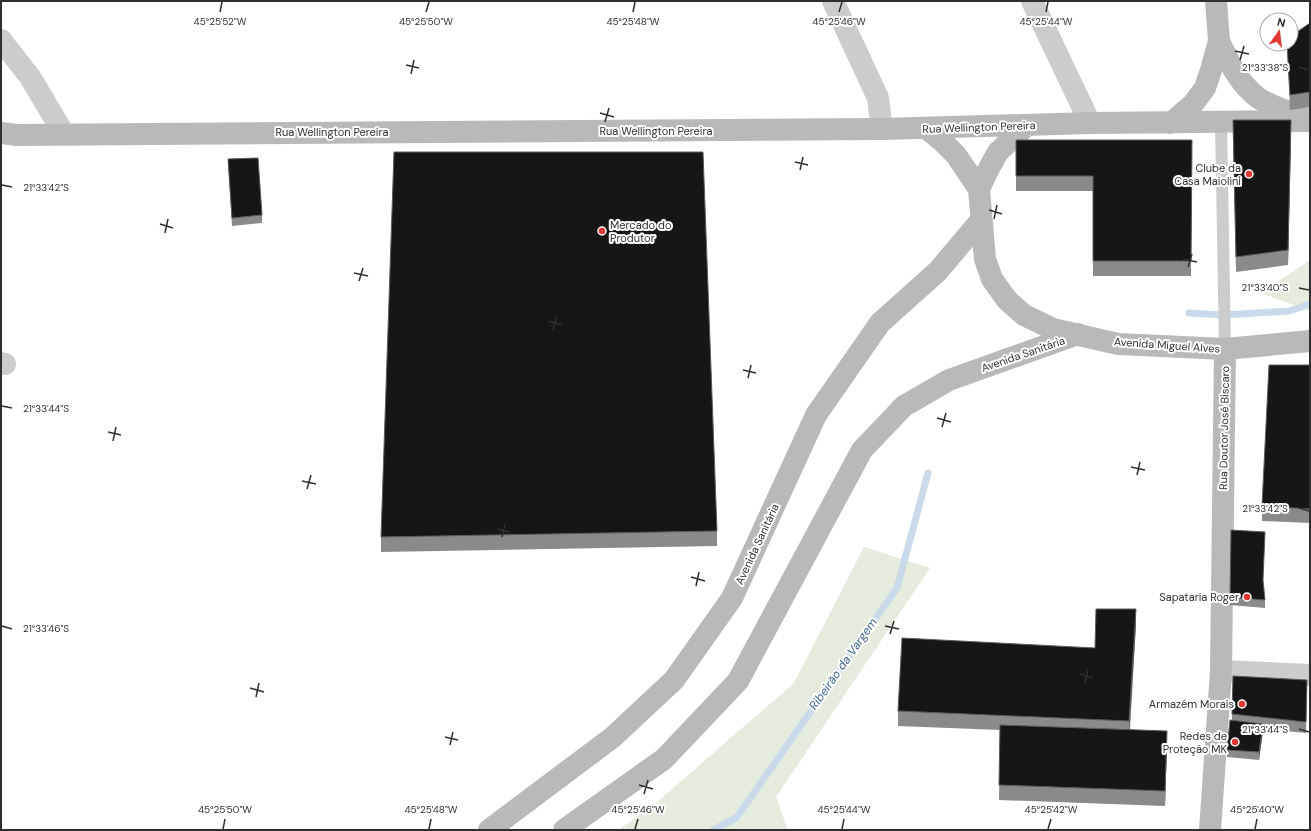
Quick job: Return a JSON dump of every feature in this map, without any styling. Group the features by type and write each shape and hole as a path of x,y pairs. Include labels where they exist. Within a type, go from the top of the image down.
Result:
{"main road":[{"path":"1171,123 1193,104 1205,88 1219,41 1216,1"},
{"path":"1219,41 1242,83 1258,98 1310,121"},
{"name":"Rua Wellington Pereira","path":"1,133 64,134 882,129 1090,123 1310,121"},
{"name":"Avenida Miguel Alves","path":"1027,125 998,152 979,189 985,259 992,279 1007,300 1024,315 1053,329 1118,344 1225,341 1310,342"},
{"path":"926,128 956,155 979,189"},
{"name":"Avenida Sanitária","path":"488,830 613,737 674,680 732,598 816,415 880,323 938,271 981,220"},
{"name":"Avenida Sanitária","path":"564,830 664,759 738,681 862,450 904,406 949,380 1078,334"},
{"name":"Rua Doutor José Biscaro","path":"1210,830 1220,671 1225,341"}],"street":[{"path":"833,1 878,98 882,129"},
{"path":"1032,1 1090,123"},
{"path":"1,40 30,77 64,134"},
{"path":"1220,671 1310,675"}],"lane":[{"name":"Rua Doutor José Biscaro","path":"1220,122 1225,341"}],"green space":[{"path":"1310,260 1310,311 1261,293"},
{"path":"864,547 930,568 776,797 788,830 618,830 656,803 794,683"}],"building":[{"path":"1310,23 1310,92 1290,95 1287,52 1299,52 1299,31"},
{"path":"1233,120 1291,120 1288,250 1236,257"},
{"path":"1016,140 1192,140 1191,261 1093,261 1093,176 1016,176"},
{"path":"394,152 703,152 717,531 381,537"},
{"path":"258,158 262,215 232,218 228,159"},
{"path":"1269,365 1310,365 1310,509 1262,506"},
{"path":"1231,530 1265,532 1263,580 1265,600 1230,597"},
{"path":"1096,609 1136,609 1129,721 898,711 902,638 1095,648"},
{"path":"1233,676 1307,680 1306,722 1232,714"},
{"path":"1230,720 1263,724 1259,752 1227,750"},
{"path":"1000,725 1167,731 1165,791 999,785"}],"waterway":[{"name":"Ribeirão da Vargem","path":"1189,313 1224,315 1289,311 1310,304"},
{"name":"Ribeirão da Vargem","path":"713,830 737,817 897,588 928,473"}],"place":[{"name":"Clube da Casa Maiolini","path":"1249,174"},
{"name":"Mercado do Produtor","path":"602,231"},
{"name":"Sapataria Roger","path":"1247,597"},
{"name":"Armazém Morais","path":"1242,704"},
{"name":"Redes de Proteção MK","path":"1235,742"}]}
